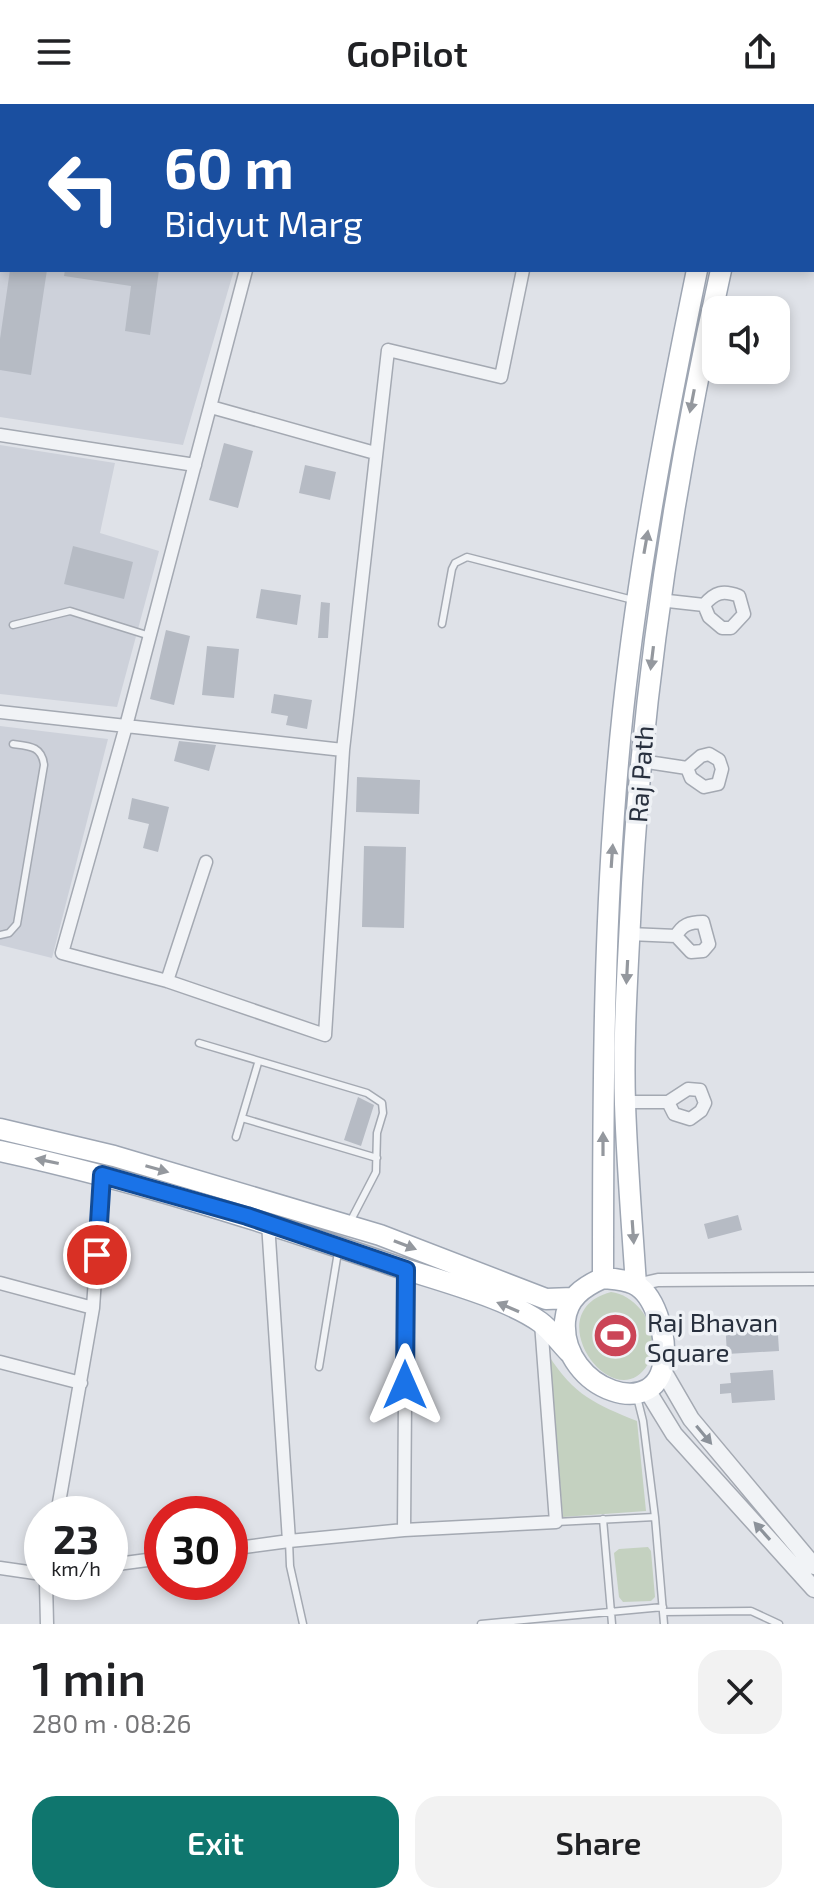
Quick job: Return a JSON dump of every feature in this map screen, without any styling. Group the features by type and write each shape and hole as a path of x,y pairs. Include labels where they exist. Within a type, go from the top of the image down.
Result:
{"main road":[{"name":"Raj Path","path":"603,1278 603,1102 610,876 623,712 637,601 670,399 697,272"},
{"name":"Raj Path","path":"636,1285 624,1102 629,934 641,761 659,600 691,403 721,272"},
{"path":"0,1129 114,1156 380,1235 534,1296 556,1300 573,1298"},
{"path":"0,1151 102,1175 268,1223 511,1307 541,1323 590,1379 619,1393 642,1392 659,1378 664,1353 653,1305 636,1285 603,1278 587,1286 573,1298 566,1310 564,1333 570,1353"}],"street":[{"path":"245,272 126,726 62,953 167,981 325,1035 343,750 388,350 501,377 523,272"},
{"path":"211,407 375,453"},
{"path":"0,435 195,465"},
{"path":"659,600 704,605"},
{"path":"0,712 343,750"},
{"path":"641,761 687,768"},
{"path":"167,981 206,862"},
{"path":"629,934 676,936"},
{"path":"624,1102 668,1102"},
{"path":"60,1496 93,1308 102,1175"},
{"path":"268,1223 289,1541"},
{"path":"404,1530 406,1270"},
{"path":"636,1285 658,1280 814,1279"},
{"path":"653,1305 658,1280"},
{"path":"0,1283 93,1308"},
{"path":"248,1547 404,1530 556,1522 541,1323"},
{"path":"0,1362 81,1383"},
{"path":"662,1369 691,1419 814,1566"},
{"path":"642,1392 674,1434 814,1589"},
{"path":"0,1568 24,1571"},
{"path":"46,1600 47,1624"}],"lane":[{"path":"442,624 452,569 460,559 467,557 637,601"},
{"path":"13,625 70,611 150,636"},
{"path":"0,935 9,933 17,924 44,765 42,754 34,747 13,744"},
{"path":"199,1043 377,1098 383,1108 377,1133 373,1182 348,1226"},
{"path":"236,1137 258,1063"},
{"path":"242,1118 377,1158"},
{"path":"319,1367 339,1247"},
{"path":"642,1392 664,1624"},
{"path":"556,1522 655,1517"},
{"path":"603,1519 612,1624"},
{"path":"289,1541 290,1566 303,1624"},
{"path":"481,1624 611,1611 663,1610 751,1611 779,1624"}],"shaded area":[{"path":"0,272 233,272 183,445 0,417"},
{"path":"0,445 115,463 100,533 159,551 117,707 0,694"},
{"path":"0,726 108,739 52,958 0,945"}],"green space":[{"name":"Raj Bhavan Square","path":"611,1292 622,1295 640,1309 651,1330 652,1353 648,1364 634,1378 618,1379 602,1371 589,1356 581,1338 580,1320 589,1303"},
{"path":"549,1356 567,1380 587,1397 637,1421 646,1511 563,1517"},
{"path":"648,1547 651,1551 655,1597 651,1601 623,1602 619,1597 614,1553 619,1549"}],"building":[{"path":"10,272 47,272 31,375 0,370 0,339"},
{"path":"65,272 159,272 150,335 125,331 131,286 64,276"},
{"path":"224,443 253,451 238,508 209,500"},
{"path":"305,465 336,472 330,500 299,493"},
{"path":"73,546 133,562 124,599 64,584"},
{"path":"261,589 301,595 297,625 256,618"},
{"path":"321,602 330,603 328,638 318,638"},
{"path":"166,630 190,636 174,705 150,699"},
{"path":"207,646 239,649 234,698 202,695"},
{"path":"274,694 312,700 307,729 286,725 288,716 271,713"},
{"path":"179,741 216,745 209,771 174,761"},
{"path":"357,777 420,780 419,814 356,812"},
{"path":"132,798 169,807 158,852 143,848 149,824 128,819"},
{"path":"364,846 406,847 404,928 362,927"},
{"path":"358,1097 374,1105 361,1146 344,1140"},
{"path":"738,1215 742,1230 708,1239 704,1224"},
{"path":"777,1319 779,1351 727,1354 725,1321"},
{"path":"773,1370 775,1400 732,1403 731,1393 720,1394 720,1384 731,1383 730,1373"}],"place":[{"name":"Raj Bhavan Square","path":"616,1336"}],"route":[{"path":"97,1255 102,1175 247,1216 406,1270 405,1385"}]}
